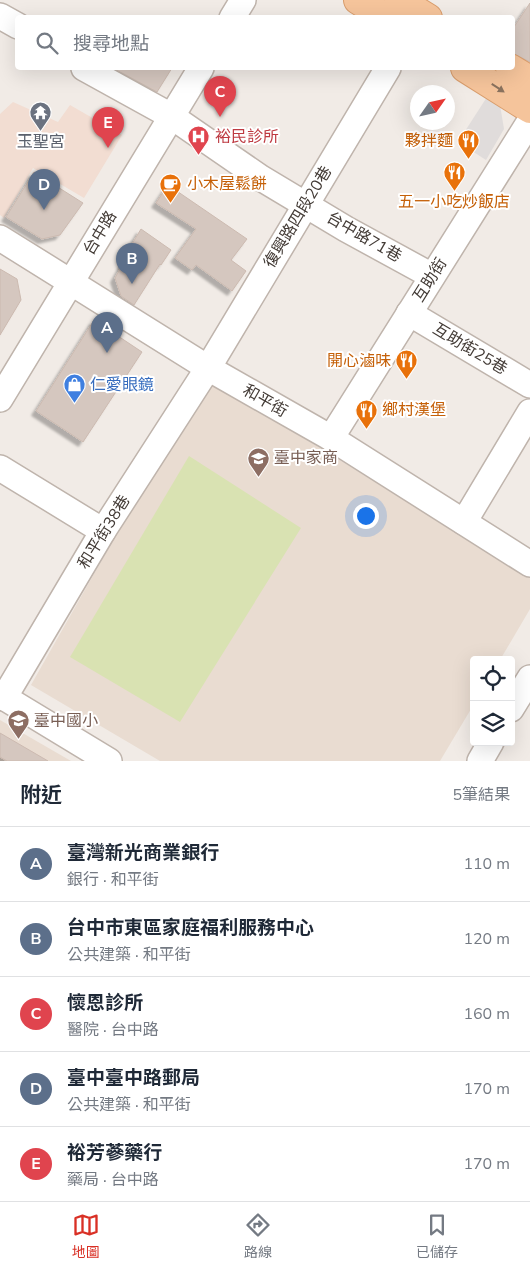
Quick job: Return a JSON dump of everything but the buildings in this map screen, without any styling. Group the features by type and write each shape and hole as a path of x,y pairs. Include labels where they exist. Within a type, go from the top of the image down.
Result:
{"main road":[{"path":"358,0 381,15"},
{"path":"399,0 428,11"},
{"path":"468,70 530,109"},
{"path":"513,70 530,80"}],"street":[{"path":"234,15 243,0"},
{"path":"0,16 15,24"},
{"name":"台中路71巷","path":"88,70 171,116 262,178 346,229 432,276"},
{"name":"台中路","path":"0,399 200,70"},
{"name":"復興路四段20巷","path":"208,368 387,70"},
{"name":"互助街","path":"331,438 530,121"},
{"name":"和平街","path":"0,238 208,368 331,438 530,564"},
{"name":"互助街25巷","path":"409,314 530,385"},
{"name":"和平街38巷","path":"2,697 103,531 208,368"},
{"path":"464,522 530,412"},
{"path":"0,468 103,531"},
{"path":"515,702 530,678"},
{"path":"2,697 109,761"}],"shaded area":[{"path":"487,97 500,105 504,129 486,160 458,142"},
{"path":"13,102 58,122 70,105 122,135 84,198 33,168 4,218 0,215 0,114"},
{"name":"臺中家商","path":"205,378 530,576 530,609 502,656 470,656 470,711 440,761 160,761 31,685"},
{"name":"臺中國小","path":"0,720 71,761 0,761"}],"green space":[{"path":"189,456 301,528 180,722 70,657"}],"place":[{"name":"懷恩診所","path":"220,117"},
{"name":"玉聖宮","path":"41,132"},
{"name":"裕芳蔘藥行","path":"108,148"},
{"name":"裕民診所","path":"199,156"},
{"name":"夥拌麵","path":"469,160"},
{"name":"五一小吃炒飯店","path":"454,192"},
{"name":"小木屋鬆餅","path":"171,203"},
{"name":"臺中臺中路郵局","path":"44,210"},
{"name":"台中市東區家庭福利服務中心","path":"132,284"},
{"name":"臺灣新光商業銀行","path":"107,353"},
{"name":"開心滷味","path":"407,380"},
{"name":"仁愛眼鏡","path":"74,404"},
{"name":"鄉村漢堡","path":"366,429"},
{"name":"臺中家商","path":"258,477"},
{"name":"臺中國小","path":"18,740"}]}
